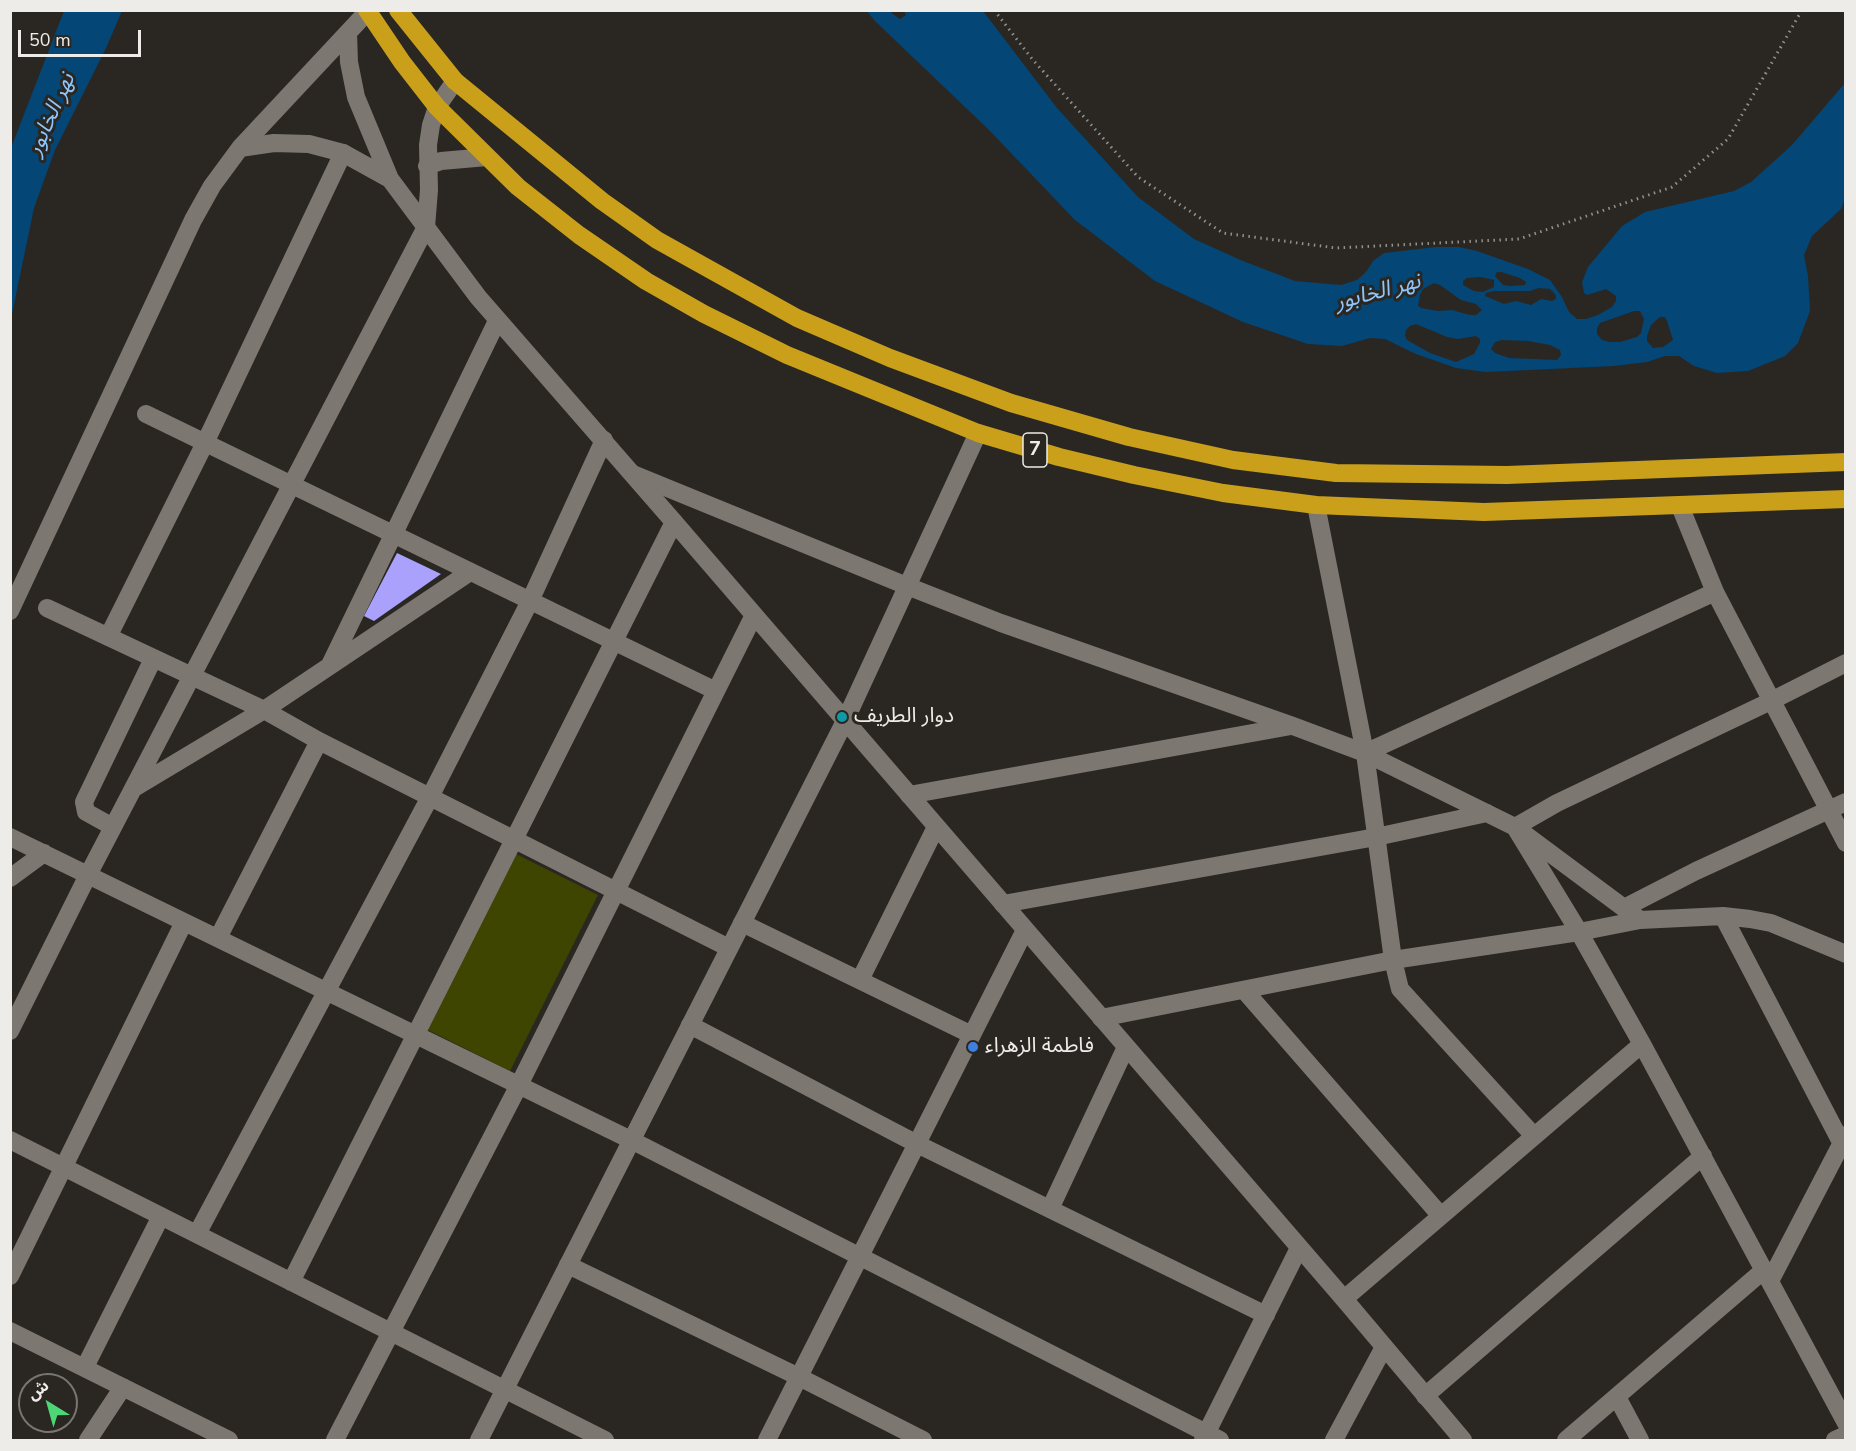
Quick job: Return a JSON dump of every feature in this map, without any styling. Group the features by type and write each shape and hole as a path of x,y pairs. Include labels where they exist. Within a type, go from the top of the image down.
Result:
{"highway":[{"name":"7","path":"398,10 455,81 602,201 648,233 797,318 890,358 1011,403 1129,437 1233,460 1336,473 1507,475 1845,462"},
{"name":"7","path":"368,11 402,63 437,107 518,187 579,236 646,281 704,314 787,355 978,433 1059,457 1134,475 1223,493 1316,505 1484,512 1845,500"}],"street":[{"path":"10,611 193,219 212,186 240,148 368,11"},
{"path":"348,33 349,62 356,97 390,179 498,321 604,440 1463,1440"},
{"path":"10,1031 88,874 426,227 430,125 437,107 455,81"},
{"path":"240,148 274,143 309,144 343,153 390,179"},
{"path":"108,637 205,443 343,153"},
{"path":"427,166 441,161 487,157"},
{"path":"330,666 498,321"},
{"path":"146,414 716,691"},
{"path":"479,1440 844,721 978,433"},
{"path":"197,1234 430,797 530,601 604,440"},
{"path":"633,474 1012,627 1365,753 1515,827 1640,920"},
{"path":"1316,505 1365,753 1393,960 1400,989 1534,1136"},
{"path":"1680,506 1714,592 1845,843"},
{"path":"291,1282 674,522"},
{"path":"133,789 264,710 471,572"},
{"path":"1365,753 1714,592"},
{"path":"47,608 264,710 319,741 729,948"},
{"path":"336,1440 519,1085 754,615"},
{"path":"113,827 86,812 84,802 153,659"},
{"path":"1515,827 1557,803 1771,701 1845,663"},
{"path":"909,795 1293,726"},
{"path":"218,938 319,741"},
{"path":"1624,908 1696,871 1845,802"},
{"path":"1003,904 1376,837 1487,813"},
{"path":"860,980 936,826"},
{"path":"1515,827 1579,932 1642,1044 1845,1424"},
{"path":"10,837 632,1140 1210,1438 1299,1248"},
{"path":"10,878 44,853"},
{"path":"1101,1018 1393,960 1579,932 1640,920 1723,916 1771,923 1845,954"},
{"path":"1566,1440 1767,1275 1844,1138 1723,916"},
{"path":"10,1276 184,922"},
{"path":"742,923 972,1035"},
{"path":"767,1440 1025,930"},
{"path":"1244,990 1441,1216"},
{"path":"690,1025 916,1144 1266,1315"},
{"path":"1344,1299 1642,1044"},
{"path":"1050,1209 1126,1047"},
{"path":"10,1140 605,1440"},
{"path":"1425,1396 1703,1156"},
{"path":"85,1367 161,1216"},
{"path":"568,1265 923,1440"},
{"path":"10,1331 229,1440"},
{"path":"1334,1440 1384,1347"},
{"path":"88,1440 123,1387"},
{"path":"1617,1397 1640,1440"},
{"path":"1835,1440 1845,1435"}],"path":[{"path":"994,10 1033,60 1138,177 1223,233 1336,248 1520,239 1672,187 1728,139 1802,10"}],"green space":[{"path":"516,854 598,895 510,1071 428,1030"}],"water":[{"name":"نهر الخابور","path":"64,11 122,11 55,150 34,208 11,319 11,148"},
{"name":"نهر الخابور","path":"867,11 889,11 900,19 906,15 904,11 983,11 1057,108 1138,197 1194,239 1295,281 1341,285 1357,280 1373,261 1384,253 1436,247 1459,247 1528,269 1550,280 1569,312 1577,319 1598,315 1612,307 1616,296 1606,289 1587,295 1584,293 1582,282 1588,267 1622,226 1645,212 1734,191 1751,182 1792,145 1845,83 1845,198 1841,209 1812,236 1804,255 1810,311 1798,343 1785,356 1748,371 1717,373 1694,366 1679,356 1665,356 1647,362 1614,366 1486,372 1456,368 1416,354 1385,339 1370,338 1342,346 1308,344 1243,322 1155,281 1075,220 988,129","holes":["1497,272 1520,278 1526,282 1525,285 1503,285 1495,276","1480,277 1494,280 1494,287 1483,292 1474,291 1463,285 1463,281 1467,278","1434,283 1461,300 1476,304 1482,310 1476,315 1470,315 1452,310 1438,311 1421,308 1418,306 1423,289","1550,289 1556,295 1556,299 1552,301 1541,299 1531,305 1516,301 1504,304 1485,296 1486,293","1634,311 1640,311 1644,319 1641,333 1637,337 1620,342 1602,340 1597,334 1600,323","1660,317 1665,317 1673,340 1663,347 1653,348 1647,341 1651,325","1416,324 1447,337 1458,339 1476,336 1480,339 1480,343 1474,354 1456,362 1430,353 1407,340 1406,330","1502,340 1528,341 1550,345 1560,350 1561,355 1557,360 1509,358 1491,349 1495,342"]}],"building":[{"path":"397,553 441,574 374,621 364,616"}],"place":[{"name":"دوار الطريف","path":"842,717"},
{"name":"فاطمة الزهراء","path":"973,1047"}]}
